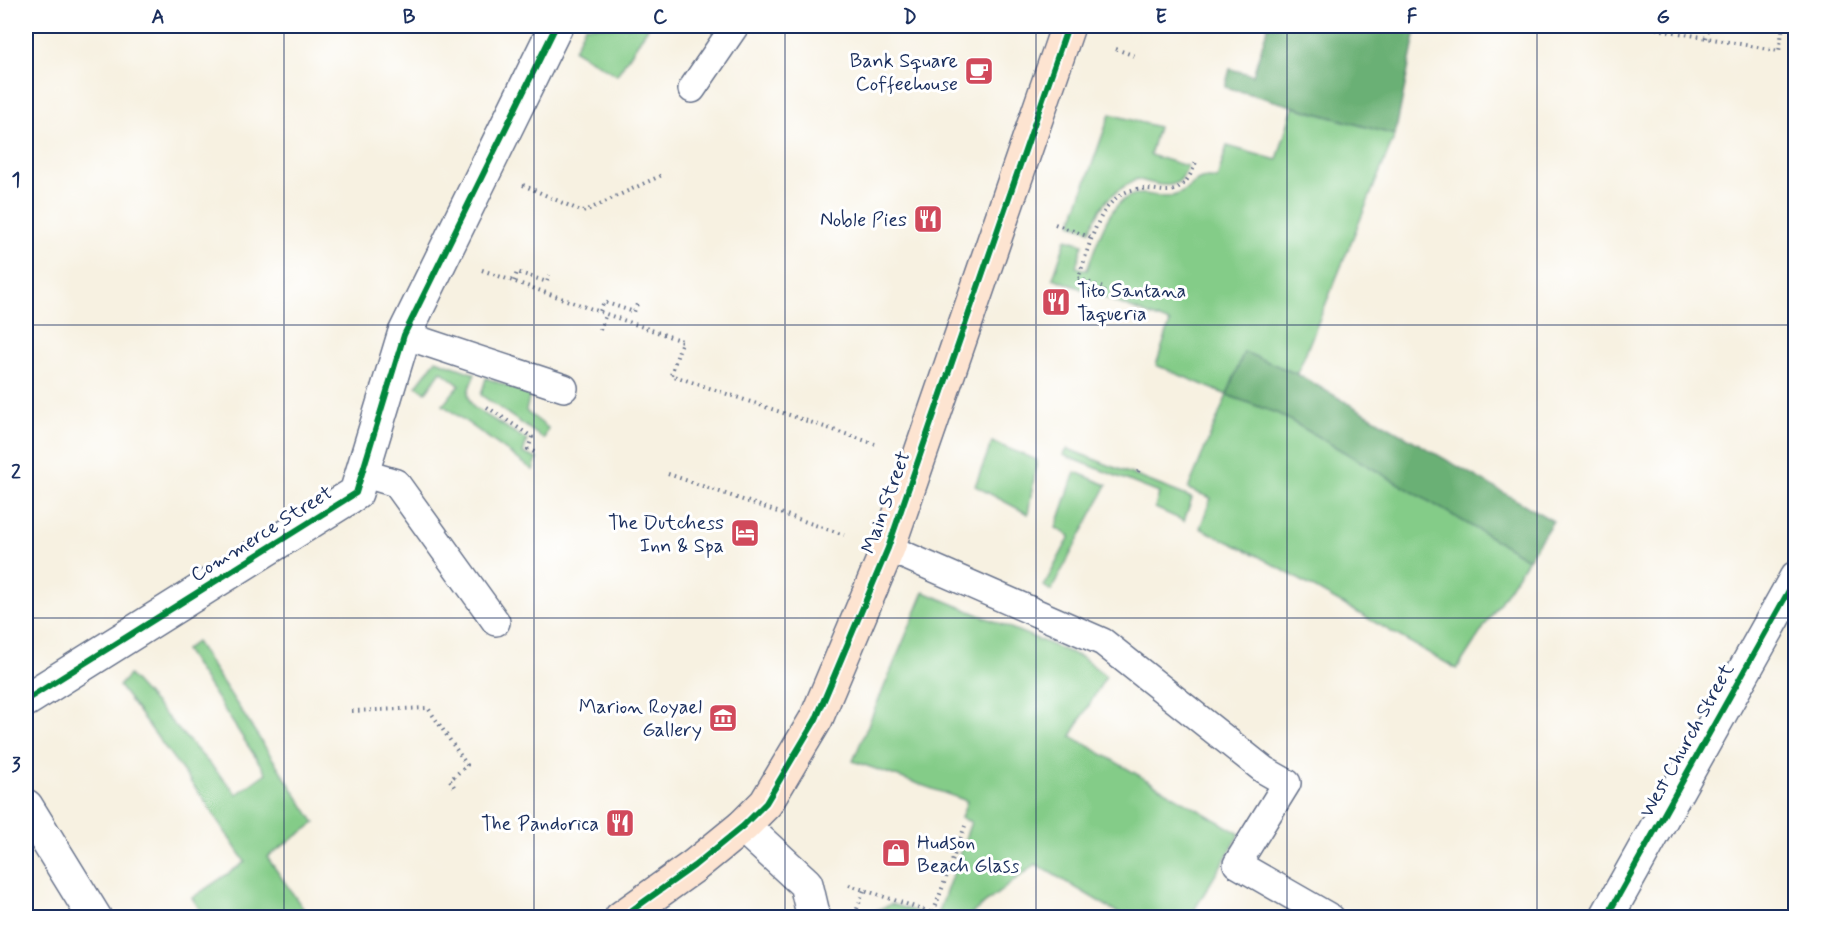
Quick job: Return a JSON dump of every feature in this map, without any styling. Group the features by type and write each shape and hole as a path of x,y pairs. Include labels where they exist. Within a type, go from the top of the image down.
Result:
{"main road":[{"name":"Main Street","path":"621,918 694,866 743,826 766,803 816,719 888,548 1068,26"}],"street":[{"name":"Commerce Street","path":"26,700 356,493 404,335 556,26"},
{"name":"West Church Street","path":"1606,918 1796,579"},
{"path":"26,806 95,918"},
{"path":"743,826 806,884 814,918"}],"lane":[{"path":"692,89 735,26"},
{"path":"404,335 564,388"},
{"path":"362,473 396,483 496,622"},
{"path":"888,548 1103,642 1264,770 1287,783 1237,864 1331,918"}],"path":[{"path":"1647,26 1779,51 1783,26"},
{"path":"1706,38 1709,26"},
{"path":"1116,49 1138,57"},
{"path":"1102,297 1105,289 1078,278 1105,210 1123,194 1141,188 1157,192 1175,190 1190,178 1196,162"},
{"path":"519,184 583,212 662,175"},
{"path":"1055,224 1092,238"},
{"path":"482,270 682,341 671,375 875,444"},
{"path":"514,281 517,272 547,282 549,275"},
{"path":"600,311 604,302 634,312 637,304"},
{"path":"600,330 606,314"},
{"path":"480,402 532,437 528,449 538,454"},
{"path":"668,474 844,536"},
{"path":"352,711 428,708 467,765 450,780 455,788"},
{"path":"844,883 933,913 965,826"},
{"path":"854,918 864,890"}],"green space":[{"path":"585,26 649,26 617,75 574,50"},
{"path":"1268,26 1398,26 1416,31 1395,135 1225,87 1230,69 1253,75"},
{"path":"1293,107 1395,135 1297,374 1244,352 1227,395 1156,365 1170,323 1053,278 1066,239 1083,244 1076,267 1087,270 1105,223 1120,203 1129,196 1176,195 1198,180 1217,179 1227,146 1277,160"},
{"path":"1110,114 1158,127 1150,155 1187,166 1184,175 1174,184 1160,185 1137,179 1120,189 1098,212 1090,230 1071,224"},
{"path":"1244,352 1297,374 1553,521 1528,559 1279,414 1227,395"},
{"path":"436,360 475,374 469,391 469,399 474,408 527,440 523,453 537,459 533,470 443,405 459,385 441,371 426,392 416,386"},
{"path":"486,378 530,394 526,411 548,428 544,439 481,395"},
{"path":"1227,395 1279,414 1528,559 1457,669 1258,556 1200,528 1211,498 1188,489"},
{"path":"992,442 1037,460 1028,514 975,486"},
{"path":"1068,449 1192,498 1184,521 1155,508 1159,493 1063,455"},
{"path":"1075,472 1107,485 1051,591 1044,586 1070,536 1056,528"},
{"path":"924,592 1083,658 1106,676 1071,736 1240,834 1193,912 1200,917 1125,917 1036,864 967,917 937,917 971,822 961,818 967,801 853,761"},
{"path":"196,642 315,823 267,857 305,911 296,917 242,917 240,914 234,917 205,917 192,898 245,862 200,794 119,686 129,675 237,794 266,773 185,650"},
{"path":"891,904 934,917 860,917"}],"cycle path":[{"path":"26,700 356,493 404,335 556,26"},
{"path":"621,918 694,866 743,826 766,803 816,719 888,548 1068,26"},
{"path":"1606,918 1796,578"}],"place":[{"name":"Bank Square Coffeehouse","path":"979,71"},
{"name":"Noble Pies","path":"928,219"},
{"name":"Tito Santana Taqueria","path":"1056,302"},
{"name":"The Dutchess Inn & Spa","path":"745,533"},
{"name":"Marion Royael Gallery","path":"723,718"},
{"name":"The Pandorica","path":"620,823"},
{"name":"Hudson Beach Glass","path":"896,853"}]}
